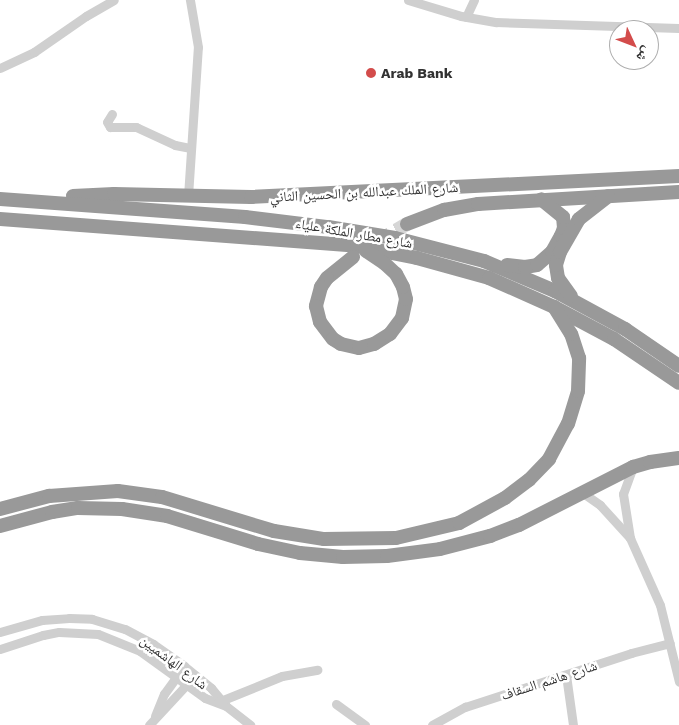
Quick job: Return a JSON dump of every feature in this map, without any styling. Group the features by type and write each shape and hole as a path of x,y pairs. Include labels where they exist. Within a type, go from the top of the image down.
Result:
{"highway":[{"name":"شارع الملك عبدالله بن الحسين الثاني","path":"49,202 74,196 114,194 251,197 679,176"},
{"name":"شارع الملك عبدالله بن الحسين الثاني","path":"407,224 466,205 679,192"},
{"path":"575,300 558,278 557,259 574,226 590,209 608,196"},
{"name":"شارع مطار الملكة علياء","path":"0,199 245,217 328,227 395,238 484,261 575,300 625,329 679,366"},
{"path":"484,261 526,267 537,265 548,257 561,236 564,224 558,212 541,199"},
{"name":"شارع مطار الملكة علياء","path":"0,219 417,258 489,278 554,306 614,339 679,382"},
{"path":"355,252 376,256 391,269 403,287 406,299 402,318 390,334 374,344 359,348 350,347 333,339 320,322 316,306 321,287 327,278 355,252"},
{"path":"0,510 42,498 69,493 130,492 190,505 274,531 324,539 396,538 441,528 466,519 506,498 540,469 555,449 573,412 580,382 579,358 571,334 554,306"},
{"path":"0,526 52,512 78,508 122,509 167,516 258,544 300,553 343,557 387,556 440,549 490,536 519,525 633,467 650,462 679,458"},
{"path":"122,509 130,492"}],"street":[{"path":"0,68 34,52 101,6 114,0"},
{"path":"188,196 198,47 190,0"},
{"path":"408,0 466,17 529,25 679,28"},
{"path":"466,17 474,0"},
{"path":"112,114 107,122 110,127 136,127 175,145 191,148"},
{"path":"633,467 623,494 630,538 657,597 679,682"},
{"path":"583,493 604,508 630,538"},
{"name":"شارع الهاشميين","path":"0,632 42,620 69,618 92,619 135,633 184,666 221,703 250,725"},
{"name":"شارع الهاشميين","path":"0,649 43,635 85,632 131,646 186,686 221,703"},
{"name":"شارع هاشم السقاف","path":"432,725 465,707 632,653 670,643"},
{"path":"149,725 164,694 184,666"},
{"path":"221,703 282,676 317,670"},
{"path":"155,716 171,703 194,675"},
{"path":"566,675 573,725"},
{"path":"336,704 365,725"}],"tunnel":[{"path":"360,252 407,224"}],"place":[{"name":"Arab Bank","path":"371,73"}]}
